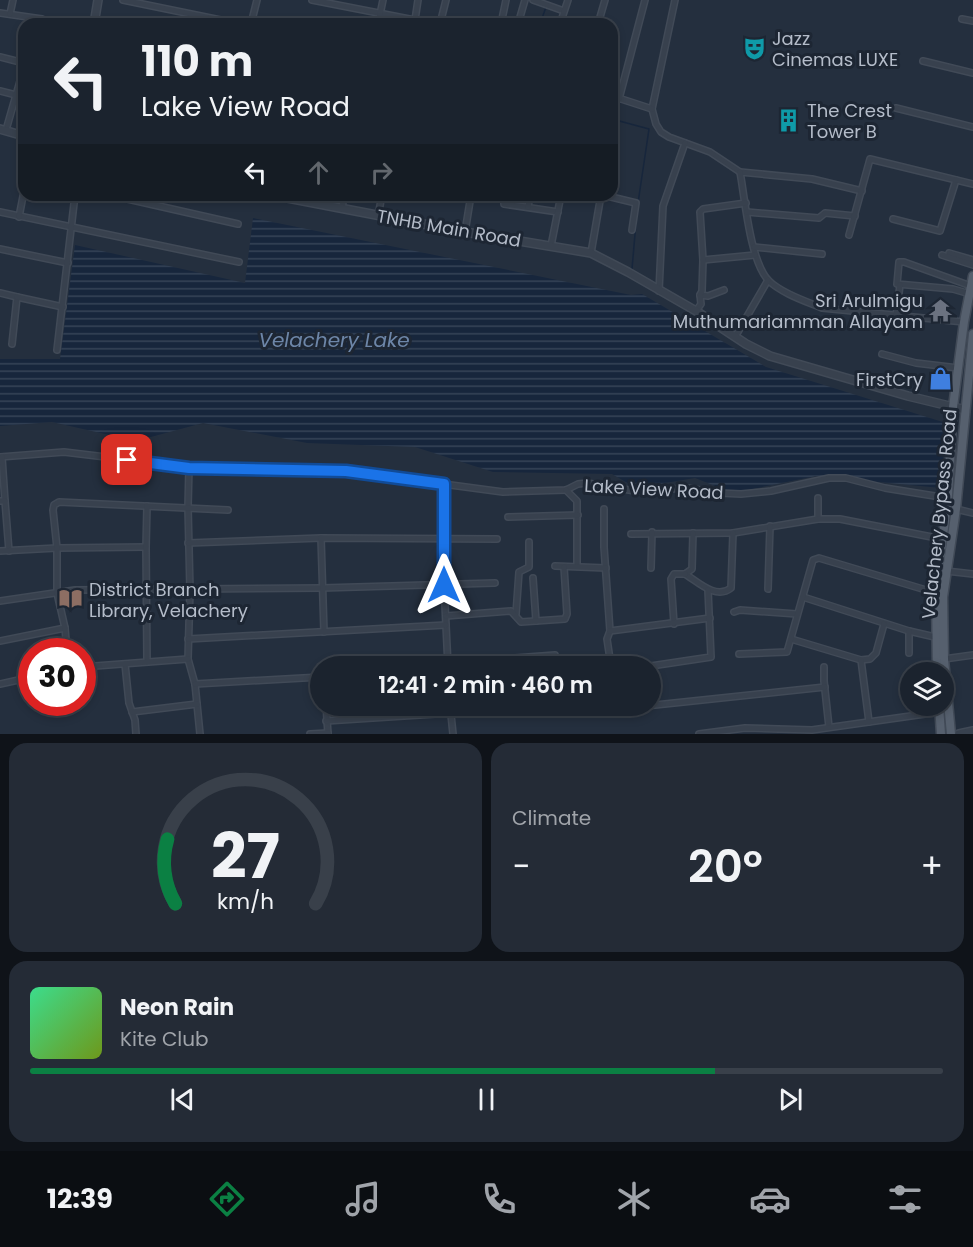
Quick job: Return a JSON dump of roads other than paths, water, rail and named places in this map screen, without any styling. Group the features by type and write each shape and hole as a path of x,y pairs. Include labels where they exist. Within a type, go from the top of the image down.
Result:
{"main road":[{"name":"Velachery Bypass Road","path":"936,662 936,593 947,498 953,407 964,322 973,276"},
{"name":"Velachery Bypass Road","path":"951,734 944,659 943,597 969,425 966,410 973,334"},
{"path":"940,716 941,734"}],"street":[{"path":"10,14 13,0"},
{"path":"95,18 98,0"},
{"path":"123,0 213,18"},
{"path":"252,18 257,0"},
{"path":"315,0 345,3 405,18"},
{"path":"379,18 382,0"},
{"path":"415,18 418,0"},
{"path":"442,18 446,0"},
{"path":"502,18 506,0"},
{"path":"520,18 525,0"},
{"path":"532,0 564,11"},
{"path":"562,18 568,0"},
{"path":"600,18 605,0"},
{"path":"645,0 620,99 652,109"},
{"path":"675,0 652,109 661,132 685,144 710,152 741,172 812,179 862,191"},
{"path":"0,13 36,18"},
{"path":"962,19 973,21"},
{"path":"0,57 18,63"},
{"path":"923,61 973,73"},
{"path":"18,88 3,130 18,134"},
{"path":"0,91 16,95"},
{"path":"896,108 973,127"},
{"path":"659,291 663,206 685,144"},
{"path":"849,235 870,159 973,184"},
{"path":"741,172 755,255 768,280 801,300 822,308 964,322"},
{"path":"893,219 940,231 956,180"},
{"path":"618,198 636,202 632,230"},
{"path":"19,217 22,201"},
{"path":"57,350 74,201"},
{"path":"136,201 238,224"},
{"name":"TNHB Main Road","path":"317,201 378,216 591,253 696,311 735,337 780,359 908,396 966,410"},
{"path":"342,209 343,201"},
{"path":"378,216 381,201"},
{"path":"465,232 470,201"},
{"path":"504,201 504,204 558,212"},
{"path":"528,207 529,201"},
{"path":"551,246 560,201"},
{"path":"591,253 601,201"},
{"path":"696,311 701,304 702,291 701,210 746,203"},
{"path":"0,212 239,262"},
{"path":"747,212 819,218 825,213 855,216"},
{"path":"754,247 822,254"},
{"path":"0,249 68,263"},
{"path":"950,253 973,260"},
{"path":"703,260 755,255"},
{"path":"942,255 973,265"},
{"path":"900,261 970,290 897,284 900,261"},
{"path":"735,337 768,280"},
{"path":"896,316 900,285"},
{"path":"700,295 708,296 724,290"},
{"path":"0,293 63,307"},
{"path":"12,344 17,297"},
{"path":"882,354 916,363 958,368"},
{"name":"Lake View Road","path":"1,457 64,452 189,468 346,471 503,492 566,490 578,484 587,483 635,492 687,488 741,494 771,492 829,478 846,478 885,488 947,498"},
{"path":"1,457 9,551"},
{"path":"189,468 188,659 195,684 200,734"},
{"path":"444,484 444,585 448,656"},
{"path":"566,490 577,501 577,566"},
{"path":"818,498 818,519"},
{"path":"66,638 57,593 57,548 52,510 54,505 59,502 228,510"},
{"path":"147,506 147,662"},
{"path":"604,509 604,547 610,631 607,639 610,656"},
{"path":"956,509 973,513"},
{"path":"508,517 578,515"},
{"path":"631,534 733,533 818,519 840,519 942,539"},
{"path":"768,589 770,526"},
{"path":"651,568 652,532"},
{"path":"685,574 692,569 693,533"},
{"path":"674,624 671,579 674,574 685,574 708,590 725,592 731,588 733,533"},
{"path":"188,543 321,538 497,539"},
{"path":"321,538 324,632"},
{"path":"529,542 529,567 519,572 514,613 519,621 563,620 567,616 564,567"},
{"path":"0,552 57,548 146,547"},
{"path":"739,654 785,653 813,560 819,558 936,593"},
{"path":"555,566 606,568"},
{"path":"946,571 973,574"},
{"path":"533,578 536,621"},
{"path":"0,601 75,590 322,588 495,583"},
{"path":"661,664 711,657 708,590"},
{"path":"803,597 909,632 935,638"},
{"path":"734,612 740,610 797,614"},
{"path":"446,616 514,613"},
{"path":"610,631 710,618"},
{"path":"791,639 861,660 874,656 884,624"},
{"path":"188,639 446,625"},
{"path":"0,641 65,628"},
{"path":"909,632 909,653"},
{"path":"543,656 555,655"},
{"path":"944,659 973,656"},
{"path":"96,666 188,659"},
{"path":"861,660 869,722"},
{"path":"125,664 129,703 136,734"},
{"path":"824,667 829,727"},
{"path":"195,684 310,679"},
{"path":"0,684 18,680"},
{"path":"661,704 825,687"},
{"path":"132,712 197,704"},
{"path":"310,734 328,733 326,716"},
{"path":"326,721 404,716"},
{"path":"451,716 453,734"},
{"path":"699,734 746,728 812,732 829,727 901,716"},
{"path":"958,734 973,731"}],"water":[{"name":"Velachery Lake","path":"253,218 631,295 642,294 766,367 946,423 941,488 816,476 733,493 695,478 636,488 612,474 493,472 415,447 307,443 203,423 136,441 52,422 0,426 0,359 60,359 75,245 245,283"}],"waterway":[{"path":"542,18 546,7"},
{"path":"618,121 649,129 638,203"},
{"path":"632,269 637,211"}],"place":[{"name":"Jazz Cinemas LUXE","path":"754,48"},
{"name":"The Crest Tower B","path":"789,120"},
{"name":"Sri Arulmigu Muthumariamman Allayam","path":"941,310"},
{"name":"FirstCry","path":"941,379"},
{"name":"District Branch Library, Velachery","path":"71,599"}]}
